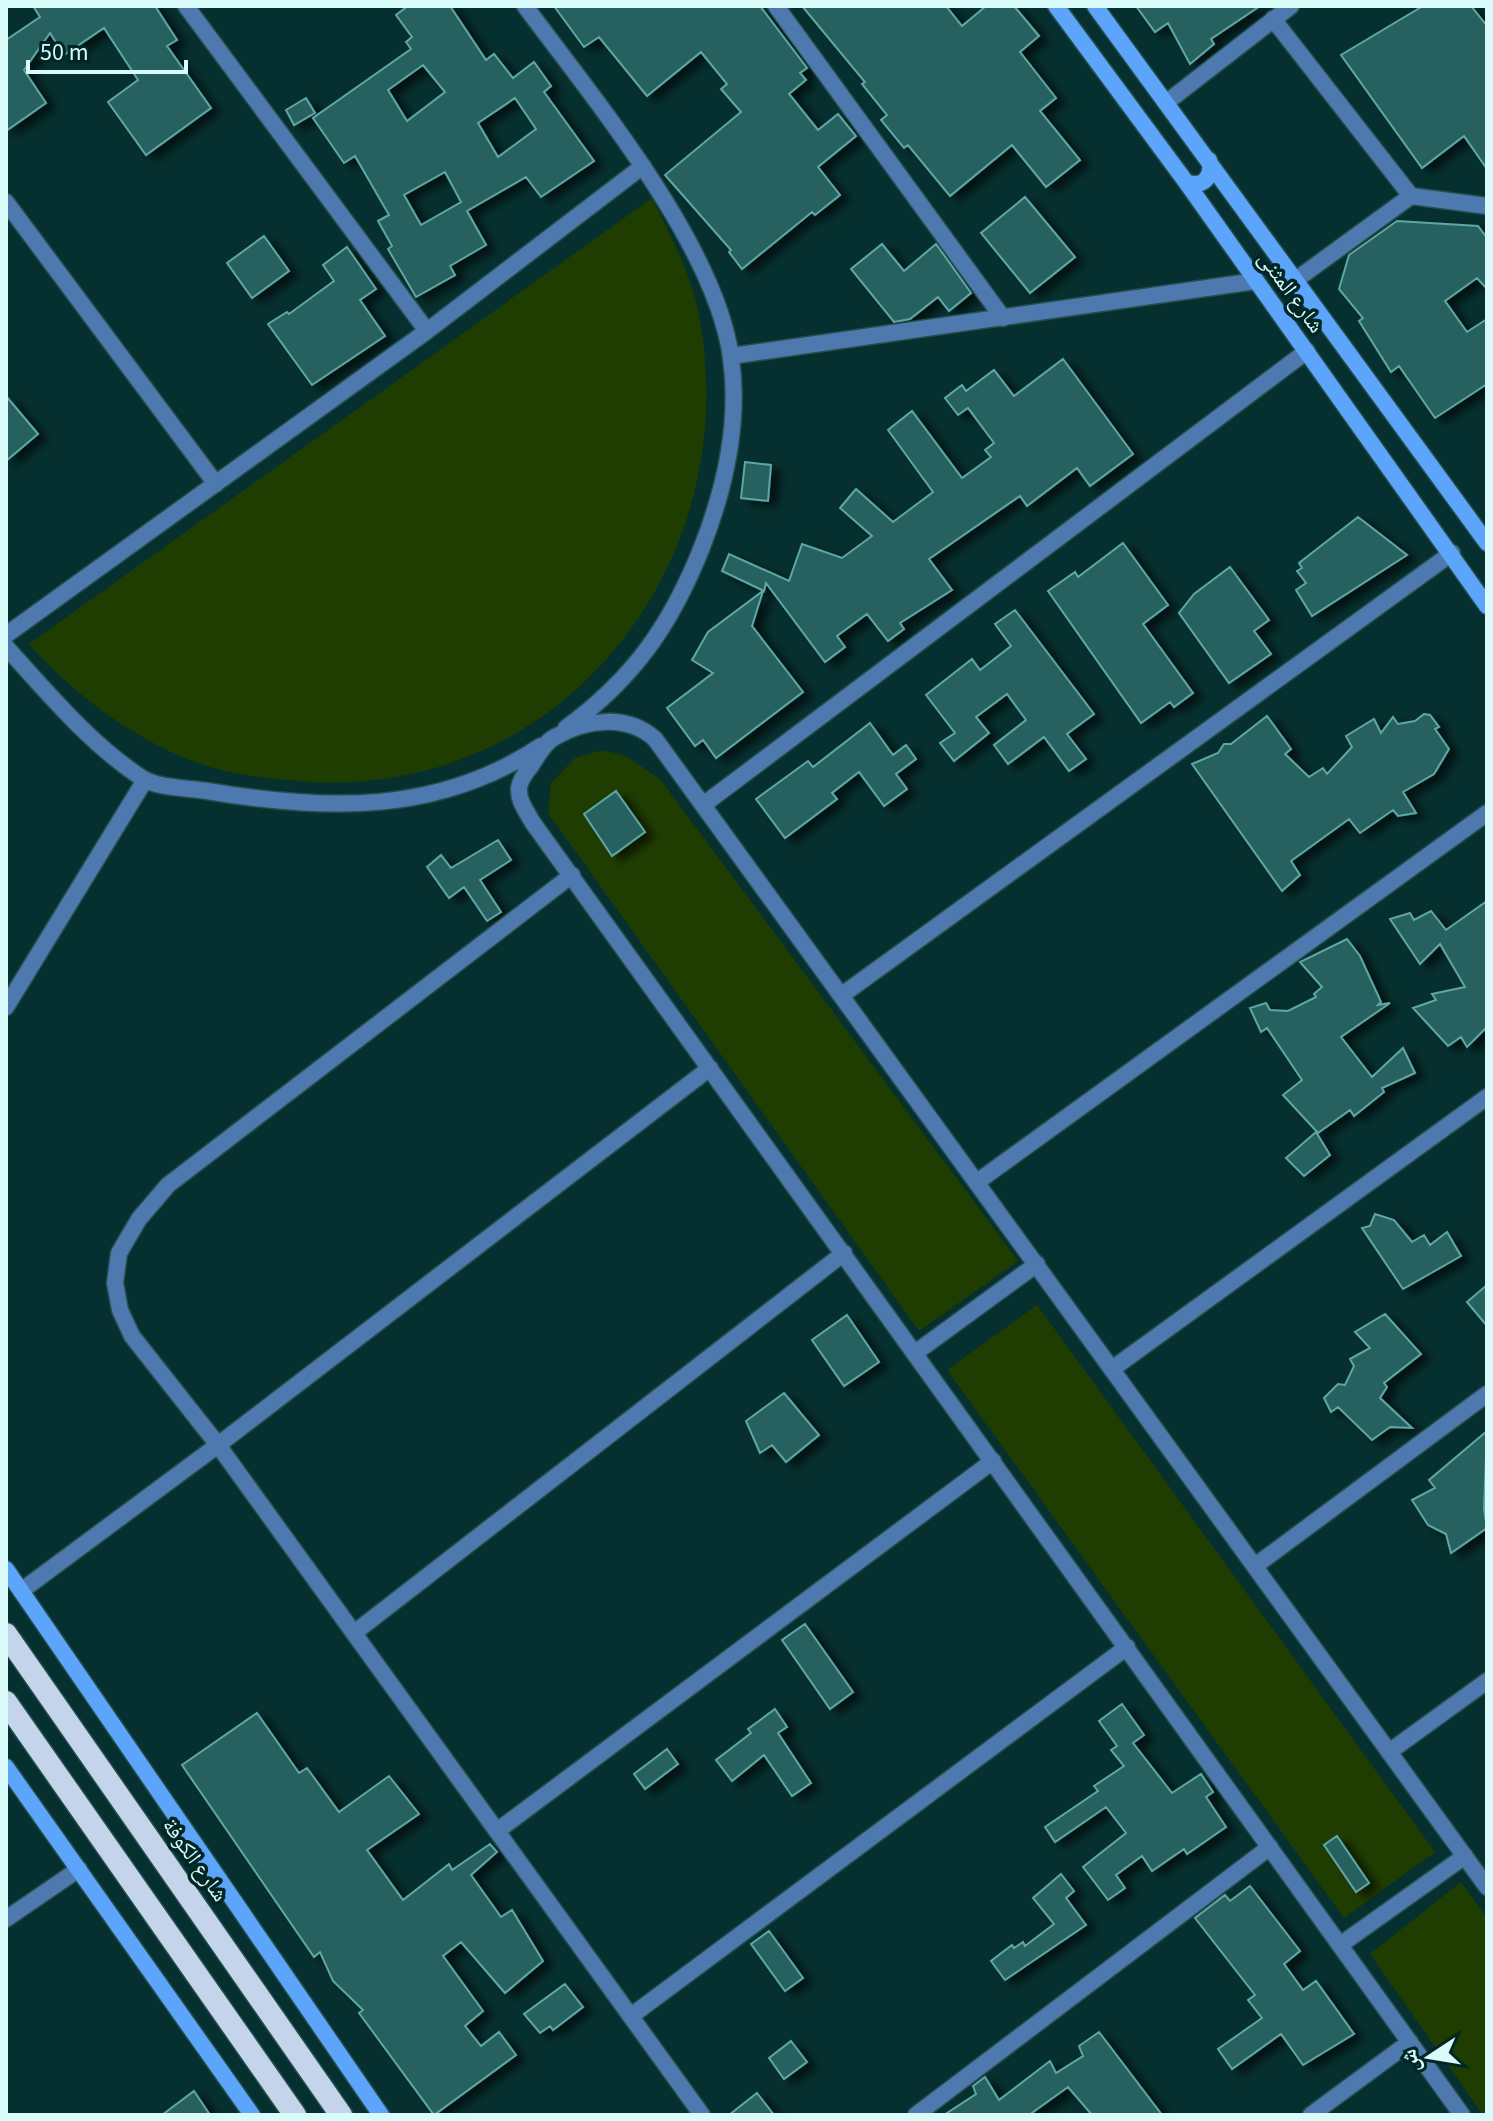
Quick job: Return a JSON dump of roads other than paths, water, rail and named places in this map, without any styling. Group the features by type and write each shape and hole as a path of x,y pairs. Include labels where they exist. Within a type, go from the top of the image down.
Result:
{"highway":[{"name":"شارع الكوفة","path":"6,1634 341,2115"},
{"path":"6,1702 295,2115"}],"main road":[{"name":"شارع المثنى","path":"1056,6 1186,182 1487,606"},
{"name":"شارع المثنى","path":"1095,6 1487,543"},
{"path":"1186,182 1192,185 1206,181 1210,174 1209,160"},
{"path":"1212,220 1210,212 1216,199 1231,195 1238,198"},
{"path":"6,1569 381,2115"},
{"path":"6,1767 252,2115"}],"street":[{"path":"186,6 427,331"},
{"path":"6,647 81,728 145,780 271,802 383,802 443,792 480,780 508,767 590,710 641,659 681,599 720,499 732,432 731,356 720,311 700,267 643,166 525,6"},
{"path":"776,6 1003,318"},
{"path":"1167,102 1291,6"},
{"path":"1273,19 1411,196"},
{"path":"6,635 427,331 643,166"},
{"path":"1297,279 1411,196 1487,206"},
{"path":"6,202 216,484"},
{"path":"731,356 1256,281"},
{"path":"703,805 1307,351"},
{"path":"842,995 1452,553"},
{"path":"1462,2115 527,813 519,789 522,779 553,737 607,721 641,726 655,739 1487,1887"},
{"path":"6,1007 145,780"},
{"path":"977,1182 1487,813"},
{"path":"572,875 168,1185 139,1219 119,1253 115,1283 120,1310 132,1336 218,1445 702,2115"},
{"path":"21,1591 218,1445 710,1068"},
{"path":"1112,1369 1487,1097"},
{"path":"354,1633 844,1253"},
{"path":"915,1353 1037,1264"},
{"path":"1255,1566 1487,1394"},
{"path":"497,1831 993,1461"},
{"path":"631,2016 1127,1647"},
{"path":"1389,1752 1487,1681"},
{"path":"916,2115 1270,1847"},
{"path":"1340,1945 1465,1856"},
{"path":"6,1919 79,1869"},
{"path":"1311,2115 1410,2042"}]}
